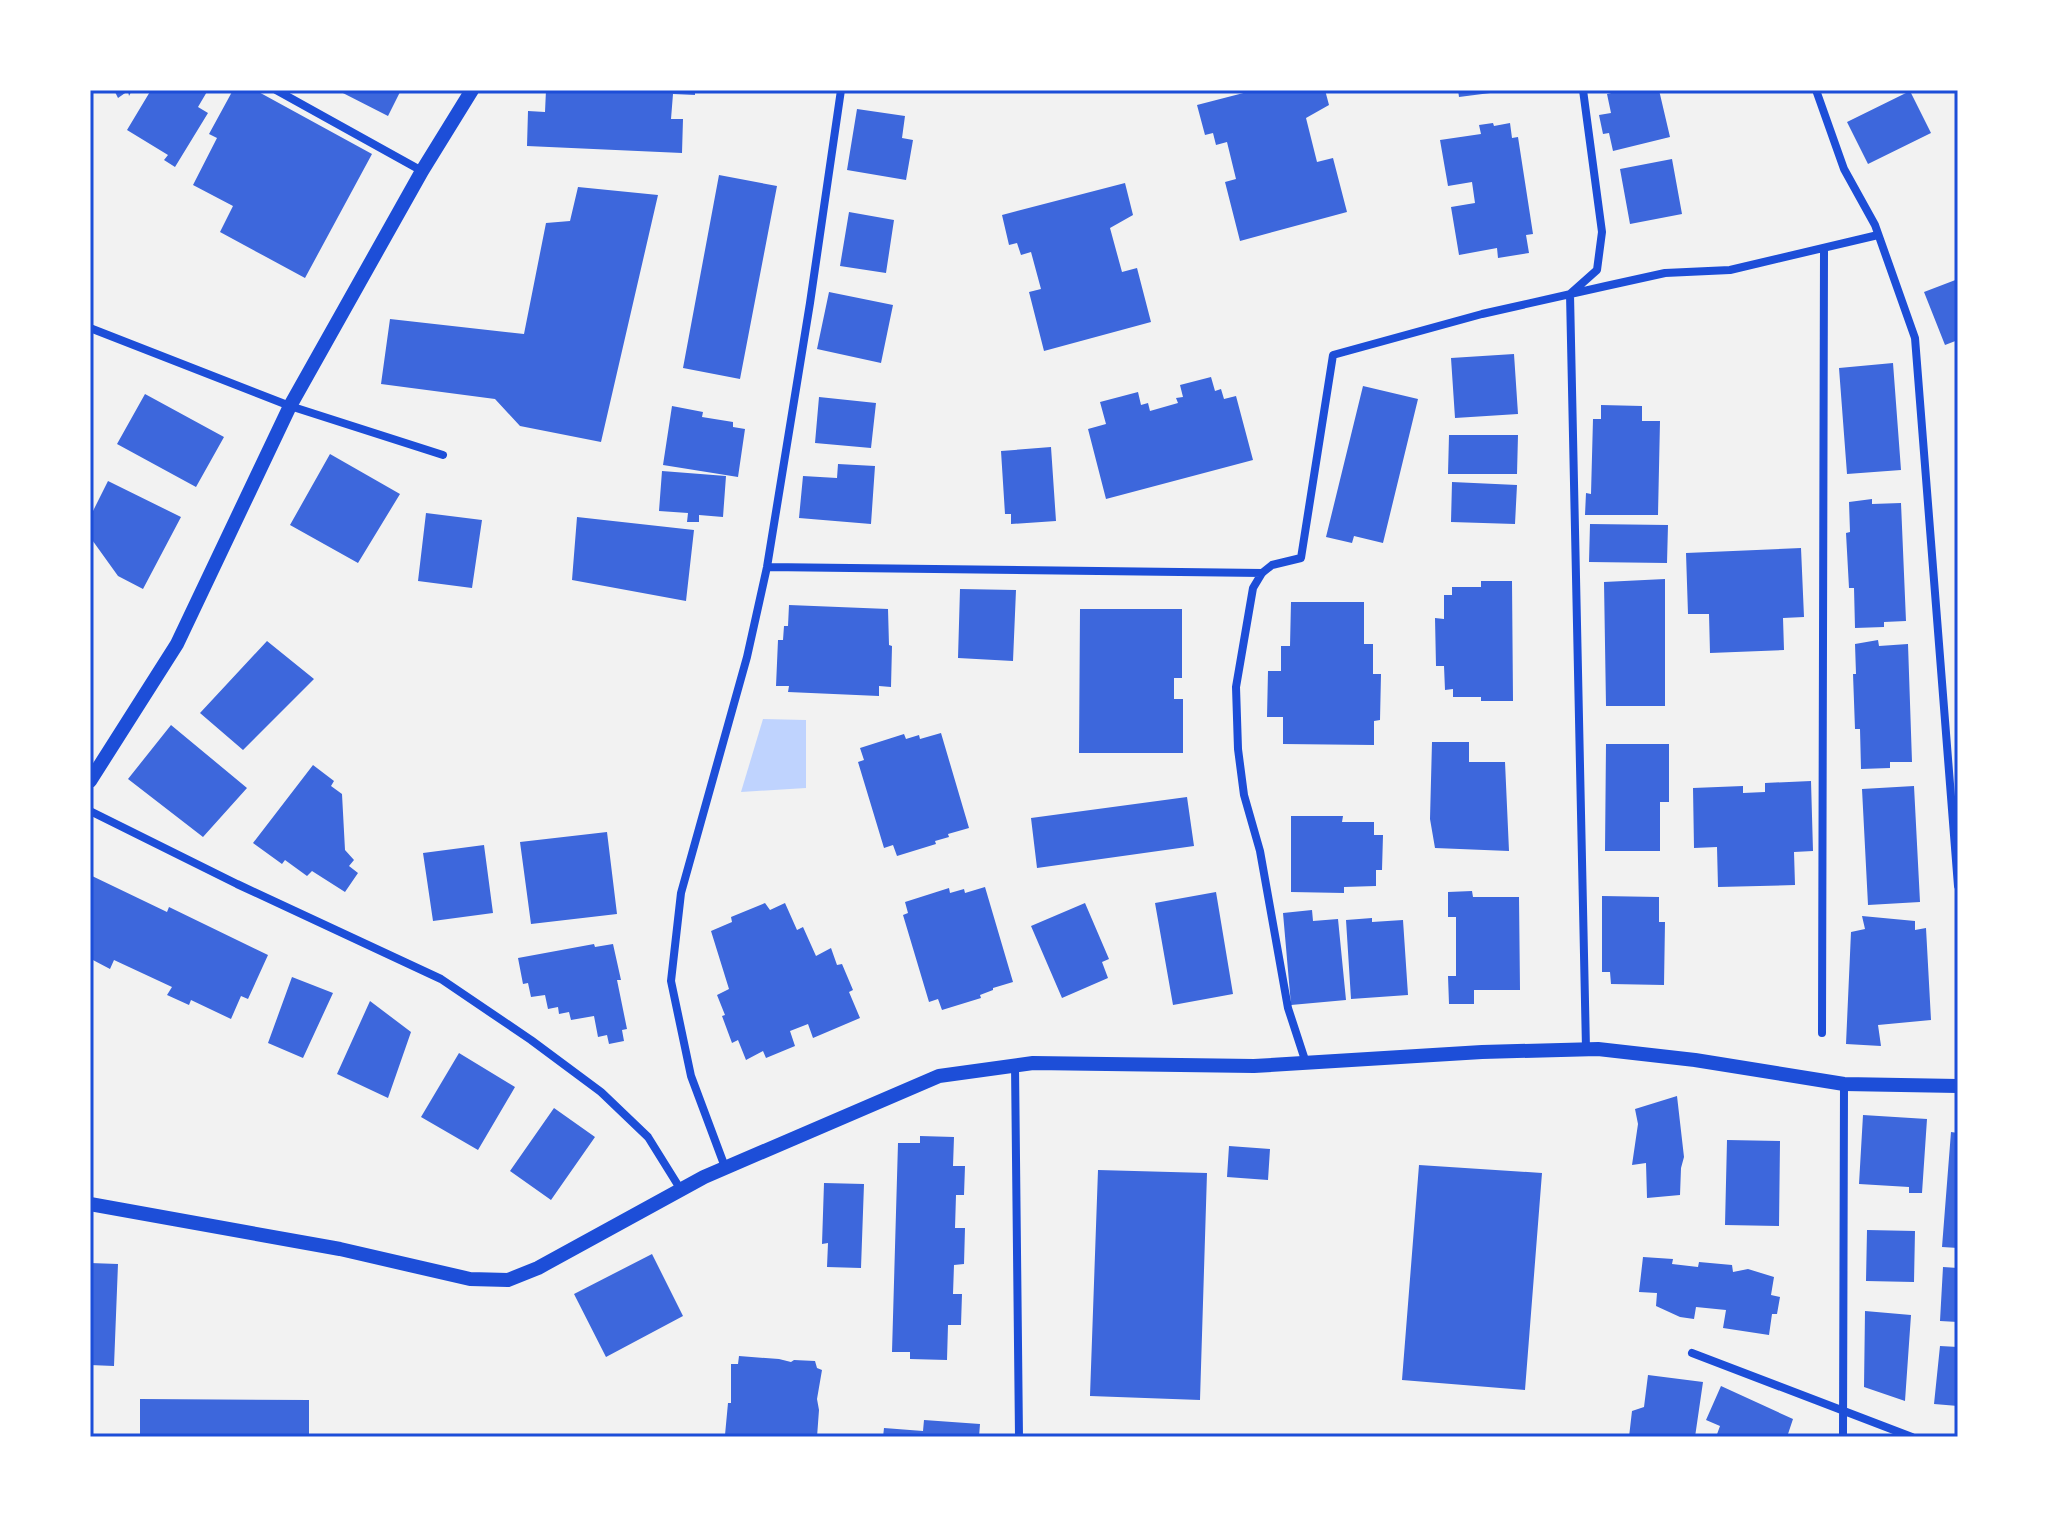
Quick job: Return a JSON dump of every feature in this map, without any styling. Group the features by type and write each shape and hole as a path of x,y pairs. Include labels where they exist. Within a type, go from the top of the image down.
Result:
{"street":[{"path":"276,90 422,171"},
{"path":"90,781 177,644 290,406 422,171 472,90"},
{"path":"725,1167 691,1076 671,981 681,893 747,657 767,567 841,90"},
{"path":"1583,90 1602,232 1597,270 1570,294 1586,1049"},
{"path":"1816,90 1844,169 1875,225 1915,338 1958,886"},
{"path":"1306,1063 1288,1008 1260,851 1244,795 1238,749 1236,687 1253,588 1262,573 1272,565 1301,558 1333,355 1470,317 1665,273 1730,270 1878,235"},
{"path":"1822,1033 1824,248"},
{"path":"90,328 290,406 443,455"},
{"path":"767,567 1262,573"},
{"path":"90,811 441,979 601,1092 648,1137 681,1190"},
{"path":"90,1204 340,1249 470,1279 508,1280 538,1268 725,1167 939,1076 1015,1065 1254,1066 1586,1049 1695,1060 1844,1084 1958,1086"},
{"path":"1015,1065 1019,1437"},
{"path":"1843,1437 1844,1084"},
{"path":"1692,1353 1912,1437"}],"water":[{"path":"763,719 806,720 806,788 741,792"}],"building":[{"path":"114,90 132,90 129,96 128,91 118,98"},
{"path":"151,90 208,90 198,107 208,113 175,167 164,160 168,155 127,130"},
{"path":"233,90 255,90 372,154 305,278 220,232 233,206 193,185 217,138 209,134"},
{"path":"337,90 401,90 388,116"},
{"path":"546,90 695,90 695,95 673,94 671,119 683,119 682,153 527,146 528,111 545,112"},
{"path":"1255,90 1325,90 1329,105 1306,118 1317,162 1333,158 1347,212 1240,241 1225,182 1236,179 1227,142 1216,145 1213,133 1205,135 1197,105"},
{"path":"1458,90 1498,90 1498,92 1459,97"},
{"path":"1624,90 1659,90 1670,137 1613,151 1609,133 1603,134 1599,115 1611,113 1607,94"},
{"path":"1910,91 1931,133 1868,164 1847,122"},
{"path":"857,109 905,116 902,138 913,140 906,180 847,170"},
{"path":"1493,123 1494,126 1510,123 1512,138 1518,137 1533,234 1526,235 1529,253 1498,258 1497,248 1459,255 1451,207 1475,203 1472,182 1448,186 1440,140 1481,134 1479,125"},
{"path":"1672,159 1682,214 1630,224 1620,169"},
{"path":"719,175 777,186 740,379 683,368"},
{"path":"1125,183 1133,215 1110,228 1122,272 1137,268 1151,322 1044,351 1029,292 1041,289 1031,252 1021,255 1017,243 1009,245 1002,215"},
{"path":"578,187 658,195 601,442 520,426 495,399 381,384 390,319 524,334 546,223 570,221"},
{"path":"849,212 894,220 886,273 840,266"},
{"path":"1958,279 1958,340 1945,345 1924,292"},
{"path":"829,292 893,305 881,363 817,349"},
{"path":"1514,354 1518,414 1455,418 1451,358"},
{"path":"1893,363 1901,470 1847,474 1839,368"},
{"path":"1211,377 1215,391 1221,389 1224,399 1236,396 1253,460 1106,499 1088,429 1106,424 1100,402 1138,392 1141,405 1148,403 1150,411 1178,403 1176,398 1183,397 1180,385"},
{"path":"1363,386 1418,399 1383,543 1354,536 1352,543 1326,537"},
{"path":"145,394 224,437 196,487 117,444"},
{"path":"819,397 876,403 871,448 815,443"},
{"path":"1601,405 1642,406 1642,421 1660,421 1658,515 1585,515 1586,493 1591,494 1593,419 1601,419"},
{"path":"672,406 703,412 702,417 733,422 733,427 745,429 738,477 663,465"},
{"path":"1449,435 1518,435 1517,474 1448,474"},
{"path":"1051,447 1056,521 1011,524 1011,514 1005,514 1001,451"},
{"path":"330,454 400,494 358,563 290,525"},
{"path":"838,464 875,466 871,524 799,518 803,476 837,478"},
{"path":"662,471 726,476 723,517 699,515 699,522 687,522 688,513 659,511"},
{"path":"108,481 181,517 143,589 118,576 90,537 90,517"},
{"path":"1452,482 1517,485 1515,524 1451,522"},
{"path":"1872,499 1872,504 1901,503 1906,621 1884,622 1884,627 1855,628 1854,588 1849,588 1846,533 1850,532 1849,502"},
{"path":"426,513 482,520 472,588 418,581"},
{"path":"577,517 694,530 686,601 572,580"},
{"path":"1590,524 1668,525 1667,563 1589,562"},
{"path":"1801,548 1804,617 1783,618 1784,650 1710,653 1709,614 1688,614 1686,553"},
{"path":"1665,579 1665,706 1606,706 1604,582"},
{"path":"1481,581 1512,581 1513,701 1453,697 1453,689 1445,690 1444,666 1436,666 1435,618 1444,619 1444,595 1452,595 1452,587 1481,587"},
{"path":"960,589 1016,590 1013,661 958,658"},
{"path":"1291,602 1364,602 1364,644 1373,644 1373,674 1381,674 1380,720 1374,721 1374,745 1283,744 1283,717 1267,717 1268,671 1281,671 1281,646 1290,646"},
{"path":"789,605 888,609 889,645 892,646 891,687 879,686 879,696 788,692 789,686 776,686 778,640 783,640 784,626 788,626"},
{"path":"1080,609 1182,609 1182,678 1174,678 1174,699 1183,699 1183,753 1079,753"},
{"path":"1878,640 1879,646 1908,644 1912,762 1890,762 1890,768 1861,769 1860,729 1855,729 1855,644"},
{"path":"267,641 314,679 243,750 200,713"},
{"path":"171,725 247,788 203,837 128,779"},
{"path":"941,733 969,828 948,834 949,837 935,841 936,844 897,856 893,845 884,848 858,762 864,760 860,748 904,734 906,739 919,735 920,739"},
{"path":"1432,742 1469,742 1469,762 1505,762 1509,851 1435,848 1430,819"},
{"path":"1606,744 1669,744 1669,802 1660,802 1660,851 1605,851"},
{"path":"313,765 334,781 331,786 342,794 345,850 354,860 349,866 358,873 345,892 312,871 307,876 285,860 282,864 253,843"},
{"path":"1811,781 1813,851 1794,852 1795,885 1718,887 1717,847 1694,848 1693,788 1743,786 1743,793 1765,792 1765,783"},
{"path":"1914,786 1920,902 1868,905 1862,789"},
{"path":"1187,797 1194,846 1037,868 1031,818"},
{"path":"1291,816 1343,816 1342,822 1374,822 1374,835 1383,835 1382,870 1376,870 1376,886 1344,887 1344,893 1291,892"},
{"path":"607,832 617,914 531,924 520,842"},
{"path":"484,845 493,913 433,921 423,853"},
{"path":"90,875 167,912 169,907 268,955 248,999 241,996 231,1019 191,1000 189,1005 167,995 172,987 114,960 110,969 91,959"},
{"path":"985,887 1013,982 993,988 980,995 981,998 942,1010 938,999 929,1002 903,915 908,913 905,902 949,888 950,893 964,889 965,893"},
{"path":"1472,891 1473,897 1519,897 1520,990 1474,990 1474,1004 1449,1004 1448,976 1456,976 1456,917 1448,917 1448,892"},
{"path":"1216,892 1233,994 1173,1005 1155,903"},
{"path":"1602,896 1659,897 1659,922 1665,922 1664,985 1611,984 1610,972 1602,972"},
{"path":"765,903 770,910 785,903 797,930 803,927 816,956 831,948 837,965 842,964 853,990 849,992 860,1018 813,1038 808,1024 790,1031 795,1046 766,1058 763,1051 746,1060 738,1040 732,1043 722,1016 725,1015 717,995 729,989 711,931 732,922 731,917"},
{"path":"1085,903 1109,959 1102,962 1108,978 1062,998 1031,926"},
{"path":"1312,910 1313,921 1338,919 1346,1000 1291,1005 1283,913"},
{"path":"1862,916 1915,921 1915,930 1926,928 1931,1020 1878,1025 1881,1046 1846,1044 1851,932 1865,929"},
{"path":"1372,918 1372,922 1403,920 1408,995 1351,999 1346,920"},
{"path":"594,944 595,947 613,944 627,1029 622,1030 624,1041 609,1044 607,1035 598,1037 594,1016 571,1020 569,1012 559,1014 558,1007 548,1009 545,995 531,997 528,983 523,984 518,958"},
{"path":"292,977 333,993 303,1058 268,1043"},
{"path":"370,1001 411,1032 388,1098 337,1074"},
{"path":"459,1053 515,1087 478,1150 421,1117"},
{"path":"1677,1096 1684,1157 1680,1195 1647,1198 1646,1163 1632,1165 1638,1124 1635,1109"},
{"path":"554,1108 595,1137 551,1200 510,1171"},
{"path":"1863,1115 1927,1119 1922,1193 1909,1193 1909,1187 1859,1184"},
{"path":"1951,1132 1958,1133 1958,1248 1942,1247"},
{"path":"920,1136 954,1137 953,1166 965,1166 964,1195 956,1195 955,1228 965,1228 964,1264 954,1265 953,1294 962,1294 961,1325 948,1325 947,1360 910,1359 910,1352 892,1352 898,1143 920,1143"},
{"path":"1727,1140 1780,1141 1779,1226 1725,1225"},
{"path":"1229,1146 1270,1149 1268,1180 1227,1177"},
{"path":"1419,1165 1542,1173 1525,1390 1402,1380"},
{"path":"1098,1170 1207,1173 1200,1400 1090,1396"},
{"path":"824,1183 864,1184 861,1268 827,1267 828,1243 822,1244"},
{"path":"1867,1230 1915,1231 1914,1282 1866,1281"},
{"path":"652,1254 683,1316 606,1357 574,1294"},
{"path":"1643,1257 1673,1259 1672,1264 1698,1267 1699,1262 1732,1265 1733,1272 1748,1269 1774,1277 1771,1295 1780,1297 1777,1314 1772,1314 1769,1335 1723,1328 1726,1310 1696,1307 1694,1319 1680,1317 1656,1306 1657,1293 1639,1292"},
{"path":"90,1263 118,1264 114,1366 90,1365"},
{"path":"1943,1267 1958,1268 1958,1322 1940,1321"},
{"path":"1865,1311 1911,1315 1905,1401 1864,1387"},
{"path":"1940,1346 1958,1347 1958,1406 1934,1404"},
{"path":"739,1356 791,1362 815,1361 817,1368 822,1370 817,1399 817,1437 725,1435 728,1403 731,1403 731,1364 738,1364"},
{"path":"1648,1375 1703,1382 1695,1437 1629,1437 1632,1411 1644,1407"},
{"path":"1721,1386 1793,1419 1787,1437 1716,1437 1720,1426 1706,1420"},
{"path":"140,1399 309,1400 309,1437 140,1437"},
{"path":"924,1420 980,1424 979,1437 883,1437 884,1428 923,1431"}]}
